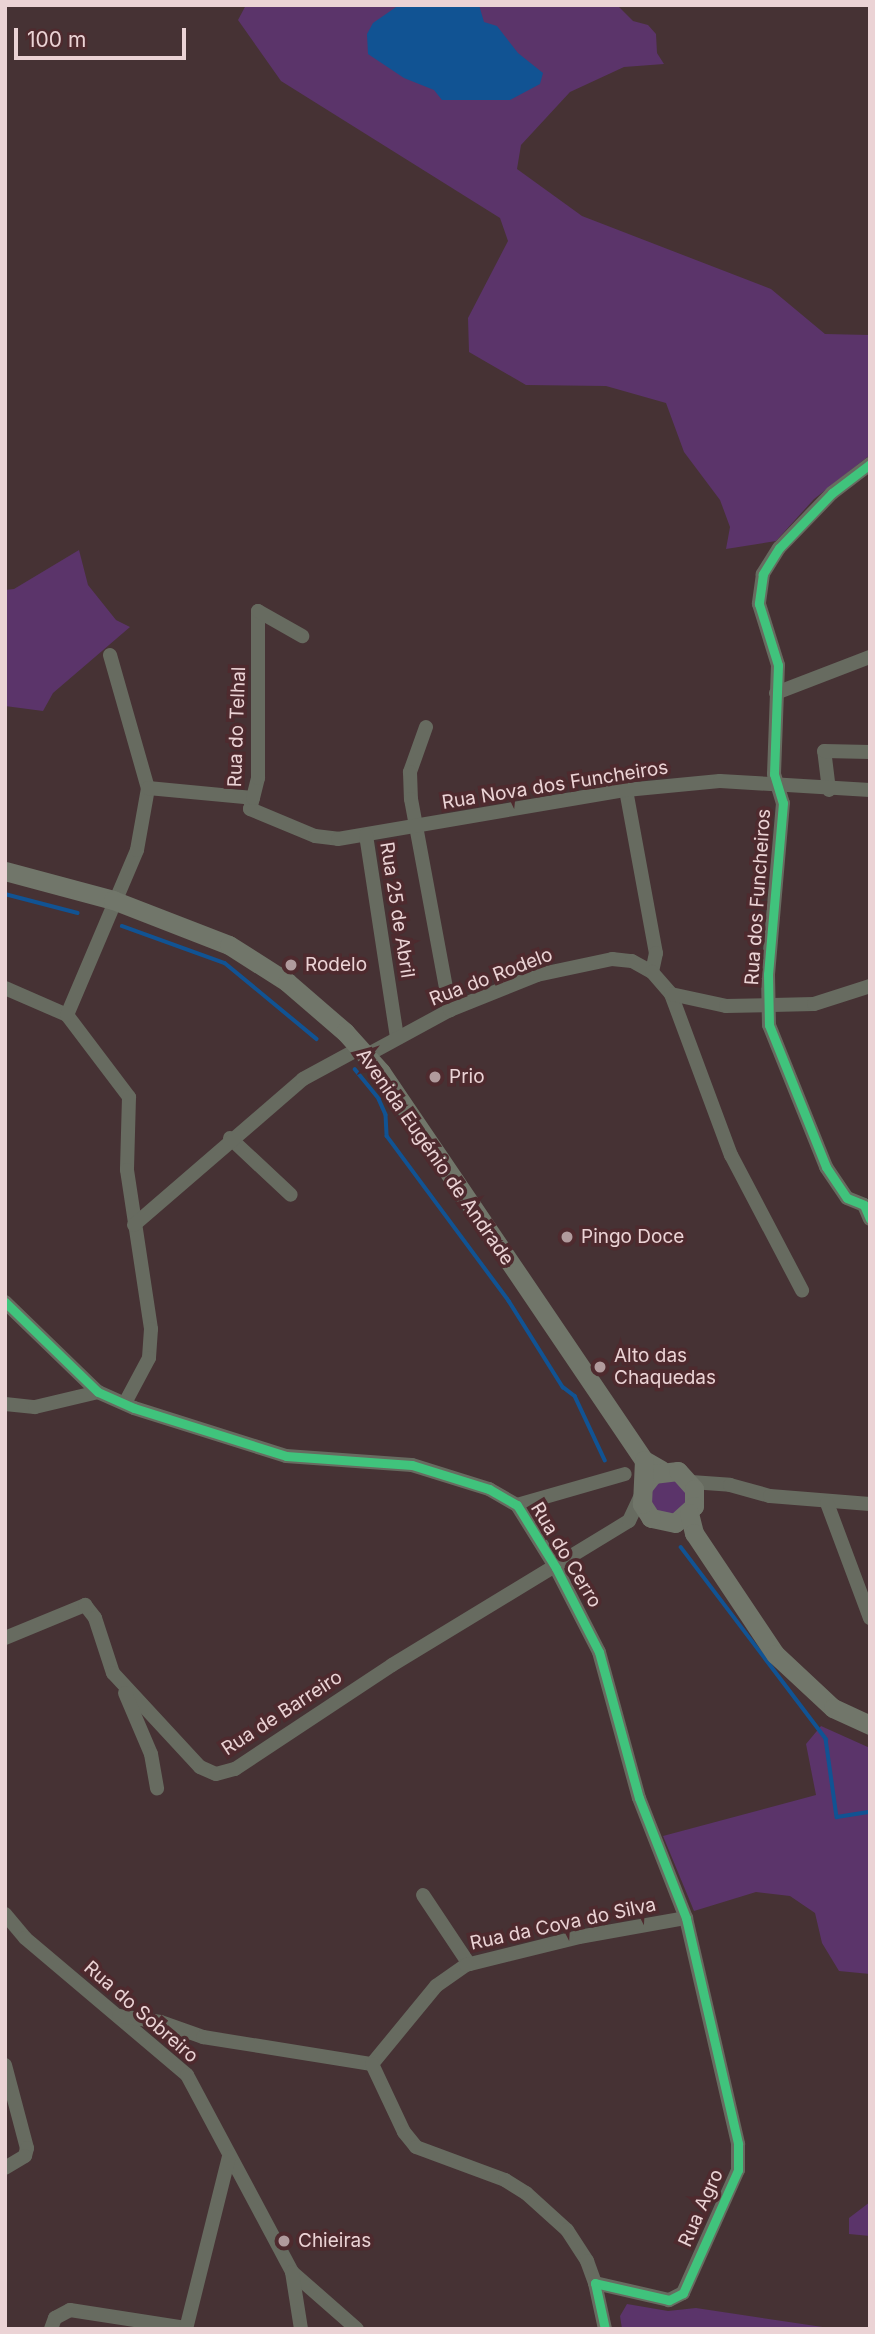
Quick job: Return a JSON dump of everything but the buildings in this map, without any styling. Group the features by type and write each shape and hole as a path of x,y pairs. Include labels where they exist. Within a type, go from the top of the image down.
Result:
{"main road":[{"name":"Avenida Eugénio de Andrade","path":"5,871 113,900 182,924 229,946 287,982 364,1051 644,1460 661,1470 678,1471 684,1512"},
{"path":"644,1460 642,1491 645,1511 684,1512 775,1654 800,1682 833,1707 870,1725"},
{"path":"642,1491 661,1470"}],"street":[{"name":"Rua dos Funcheiros","path":"868,1210 847,1198 826,1167 769,1025 768,1005 784,826 778,785 778,665 759,604 764,574 802,522 870,464"},
{"name":"Rua do Telhal","path":"148,788 253,798 258,778 258,611 302,636"},
{"path":"67,1015 113,900 137,850 148,788 110,655"},
{"path":"776,693 870,657"},
{"path":"426,727 410,772 415,827 450,1010"},
{"path":"829,790 824,751 870,752"},
{"name":"Rua Nova dos Funcheiros","path":"415,827 626,790 720,782 829,790 870,790"},
{"path":"626,790 656,953 652,972 671,994 731,1156 802,1290"},
{"path":"253,798 250,809 315,836 338,839 366,835"},
{"name":"Rua 25 de Abril","path":"397,1038 366,835 415,827"},
{"name":"Rua do Rodelo","path":"134,1225 230,1138 303,1079 397,1038 450,1010 537,975 585,963 632,961 652,972"},
{"path":"671,994 726,1006 814,1004 870,986"},
{"path":"5,988 67,1015 129,1097 127,1170 151,1329 149,1358 125,1403"},
{"path":"230,1138 291,1195"},
{"path":"5,1302 98,1392"},
{"path":"5,1404 35,1407 98,1392"},
{"name":"Rua do Cerro","path":"98,1392 226,1440 286,1456 412,1465 489,1489 517,1505 556,1568 599,1652 639,1798 686,1918"},
{"path":"517,1505 625,1474"},
{"path":"629,1521 684,1512 715,1484 827,1503 870,1504"},
{"path":"629,1521 642,1491"},
{"path":"827,1503 870,1618"},
{"name":"Rua de Barreiro","path":"5,1638 85,1605 95,1618 113,1673 200,1767 216,1774 235,1769 392,1665 556,1568 629,1521"},
{"path":"124,1685 151,1755 158,1788"},
{"path":"424,1895 469,1964"},
{"name":"Rua do Sobreiro","path":"5,1914 25,1938 187,2075 292,2272"},
{"name":"Rua da Cova do Silva","path":"372,2064 436,1986 469,1964 579,1937 686,1918"},
{"name":"Rua Agro","path":"595,2283 669,2300 683,2293 738,2170 738,2144 686,1918"},
{"path":"119,2016 162,2022 203,2037 372,2064 416,2147 505,2180 526,2193 567,2230 587,2261 595,2283 605,2329"},
{"path":"5,2065 27,2148 25,2156 5,2168"},
{"path":"51,2329 55,2318 70,2310 186,2328 229,2157"},
{"path":"220,2198 249,2195"},
{"path":"292,2272 301,2329"},
{"path":"292,2272 357,2329"}],"shaded area":[{"path":"246,5 617,5 633,21 648,25 656,34 657,53 664,64 624,67 570,92 521,145 517,169 582,216 771,289 825,334 870,335 870,455 814,499 776,541 726,549 730,527 720,500 684,452 666,403 606,386 526,385 469,352 468,318 508,241 500,218 281,81 238,20"},
{"path":"79,550 88,585 116,620 130,627 53,693 43,711 5,706 5,590 14,589"},
{"path":"662,1477 685,1483 687,1503 672,1515 659,1512 651,1503 650,1491"},
{"path":"821,1726 870,1748 870,1974 839,1971 822,1943 815,1913 790,1896 756,1892 694,1911 663,1836 816,1795 806,1744"},
{"path":"870,2202 870,2236 849,2234 849,2218"},
{"path":"627,2304 668,2311 696,2308 836,2329 622,2329 620,2316"}],"water":[{"path":"399,5 479,5 484,22 497,26 518,53 543,73 540,84 510,100 442,100 434,90 404,78 368,54 367,34 373,23"}],"waterway":[{"path":"5,894 78,913"},
{"path":"122,926 225,963 317,1039"},
{"path":"355,1069 379,1099 386,1115 387,1136 509,1301 563,1387 575,1396 605,1460"},
{"path":"681,1547 826,1739 837,1817 870,1812"}],"cycle path":[{"path":"870,464 832,493 779,548 763,574 759,604 778,665 774,774 783,803 768,974 769,1025 826,1167 847,1198 864,1205 870,1219"},
{"path":"5,1302 98,1392 134,1408 286,1456 412,1465 489,1489 517,1505 556,1568 599,1652 639,1798 686,1918 738,2144 738,2170 683,2293 669,2300 595,2283 605,2329"}],"place":[{"name":"Rodelo","path":"291,965"},
{"name":"Prio","path":"435,1077"},
{"name":"Pingo Doce","path":"567,1237"},
{"name":"Alto das Chaquedas","path":"600,1367"},
{"name":"Chieiras","path":"284,2241"}]}
